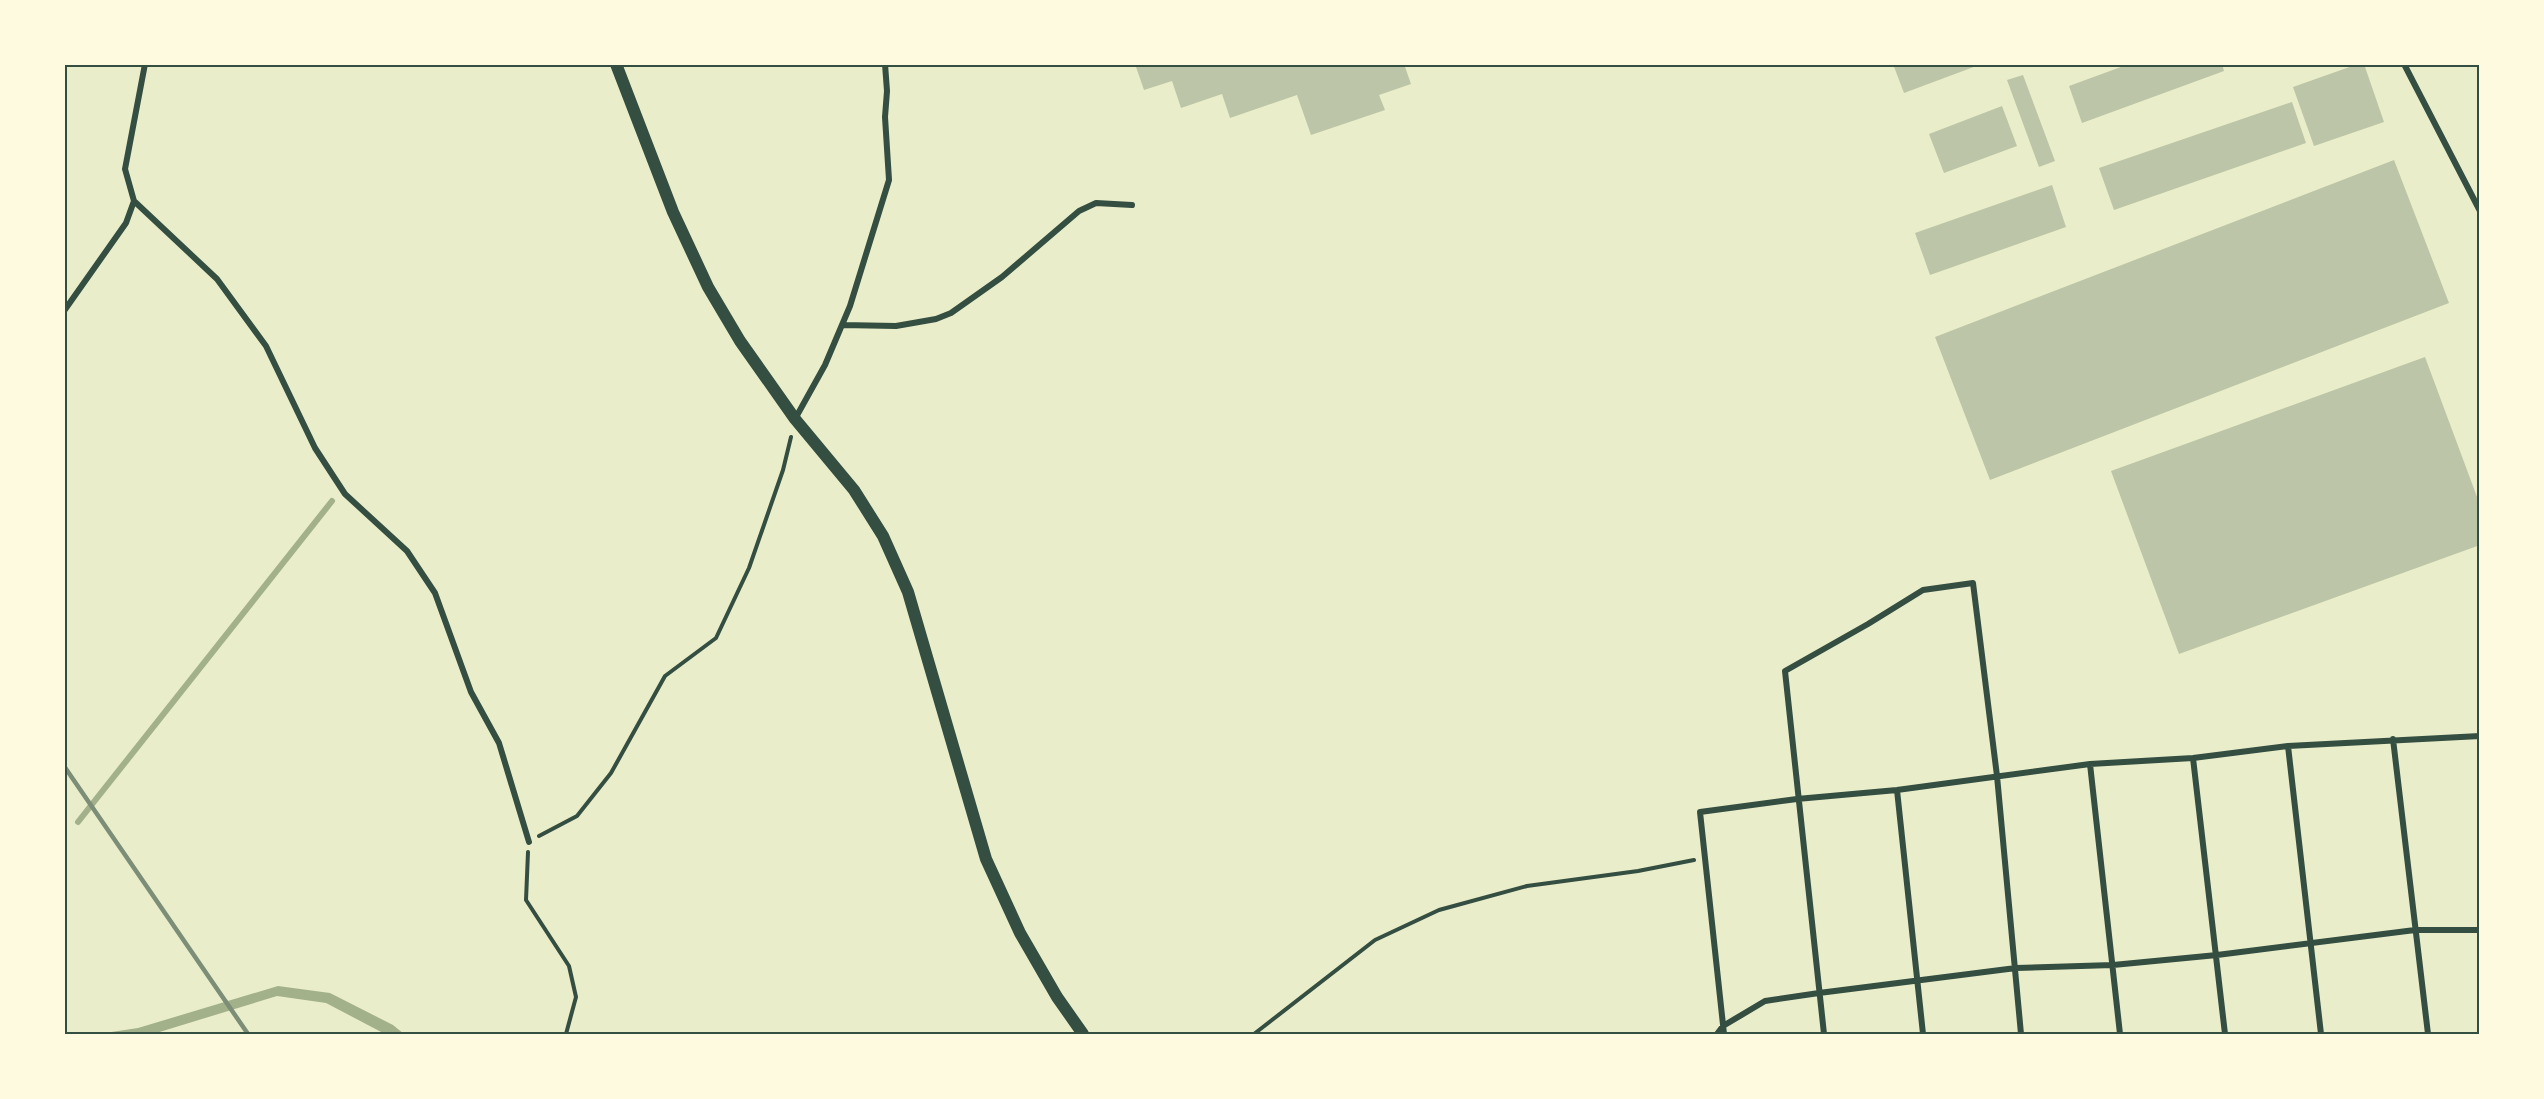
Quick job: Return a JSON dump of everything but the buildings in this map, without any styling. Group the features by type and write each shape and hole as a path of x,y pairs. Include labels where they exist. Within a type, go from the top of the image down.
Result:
{"main road":[{"path":"616,64 673,212 708,286 740,340 795,419 854,490 883,536 908,592 986,859 1020,933 1057,997 1083,1035"}],"street":[{"path":"145,64 125,169 134,201 216,279 266,346 315,448 345,494 407,551 435,593 471,692 499,743 529,842"},
{"path":"795,419 825,365 842,325 890,180 885,117 887,92 885,64"},
{"path":"2404,64 2480,211"},
{"path":"64,311 126,224 134,201"},
{"path":"842,325 896,326 936,319 951,313 1002,277 1079,211 1096,203 1132,205"},
{"path":"1824,1035 1785,671 1923,590 1972,583 1997,776 2021,1035"},
{"path":"1724,1035 1700,812 1797,799 1897,790 2090,764 2193,758 2288,746 2480,736"},
{"path":"2393,739 2428,1035"},
{"path":"2288,746 2321,1035"},
{"path":"2193,758 2225,1035"},
{"path":"2090,764 2120,1035"},
{"path":"1897,790 1923,1035"},
{"path":"1718,1035 1723,1026 1765,1001 1819,993 2016,968 2112,965 2217,955 2415,930 2480,930"}],"path":[{"path":"566,1035 576,997 569,966 526,900 529,842 577,816 611,773 665,676 716,638 748,568 783,470 795,419"},
{"path":"1254,1035 1375,940 1439,910 1527,886 1638,871 1706,858"}],"shaded area":[{"path":"278,986 330,993 393,1025 404,1034 385,1034 326,1003 277,996 153,1034 98,1034 138,1028"}],"waterway":[{"path":"78,822 332,501"}],"railway":[{"path":"64,766 248,1034"}]}
